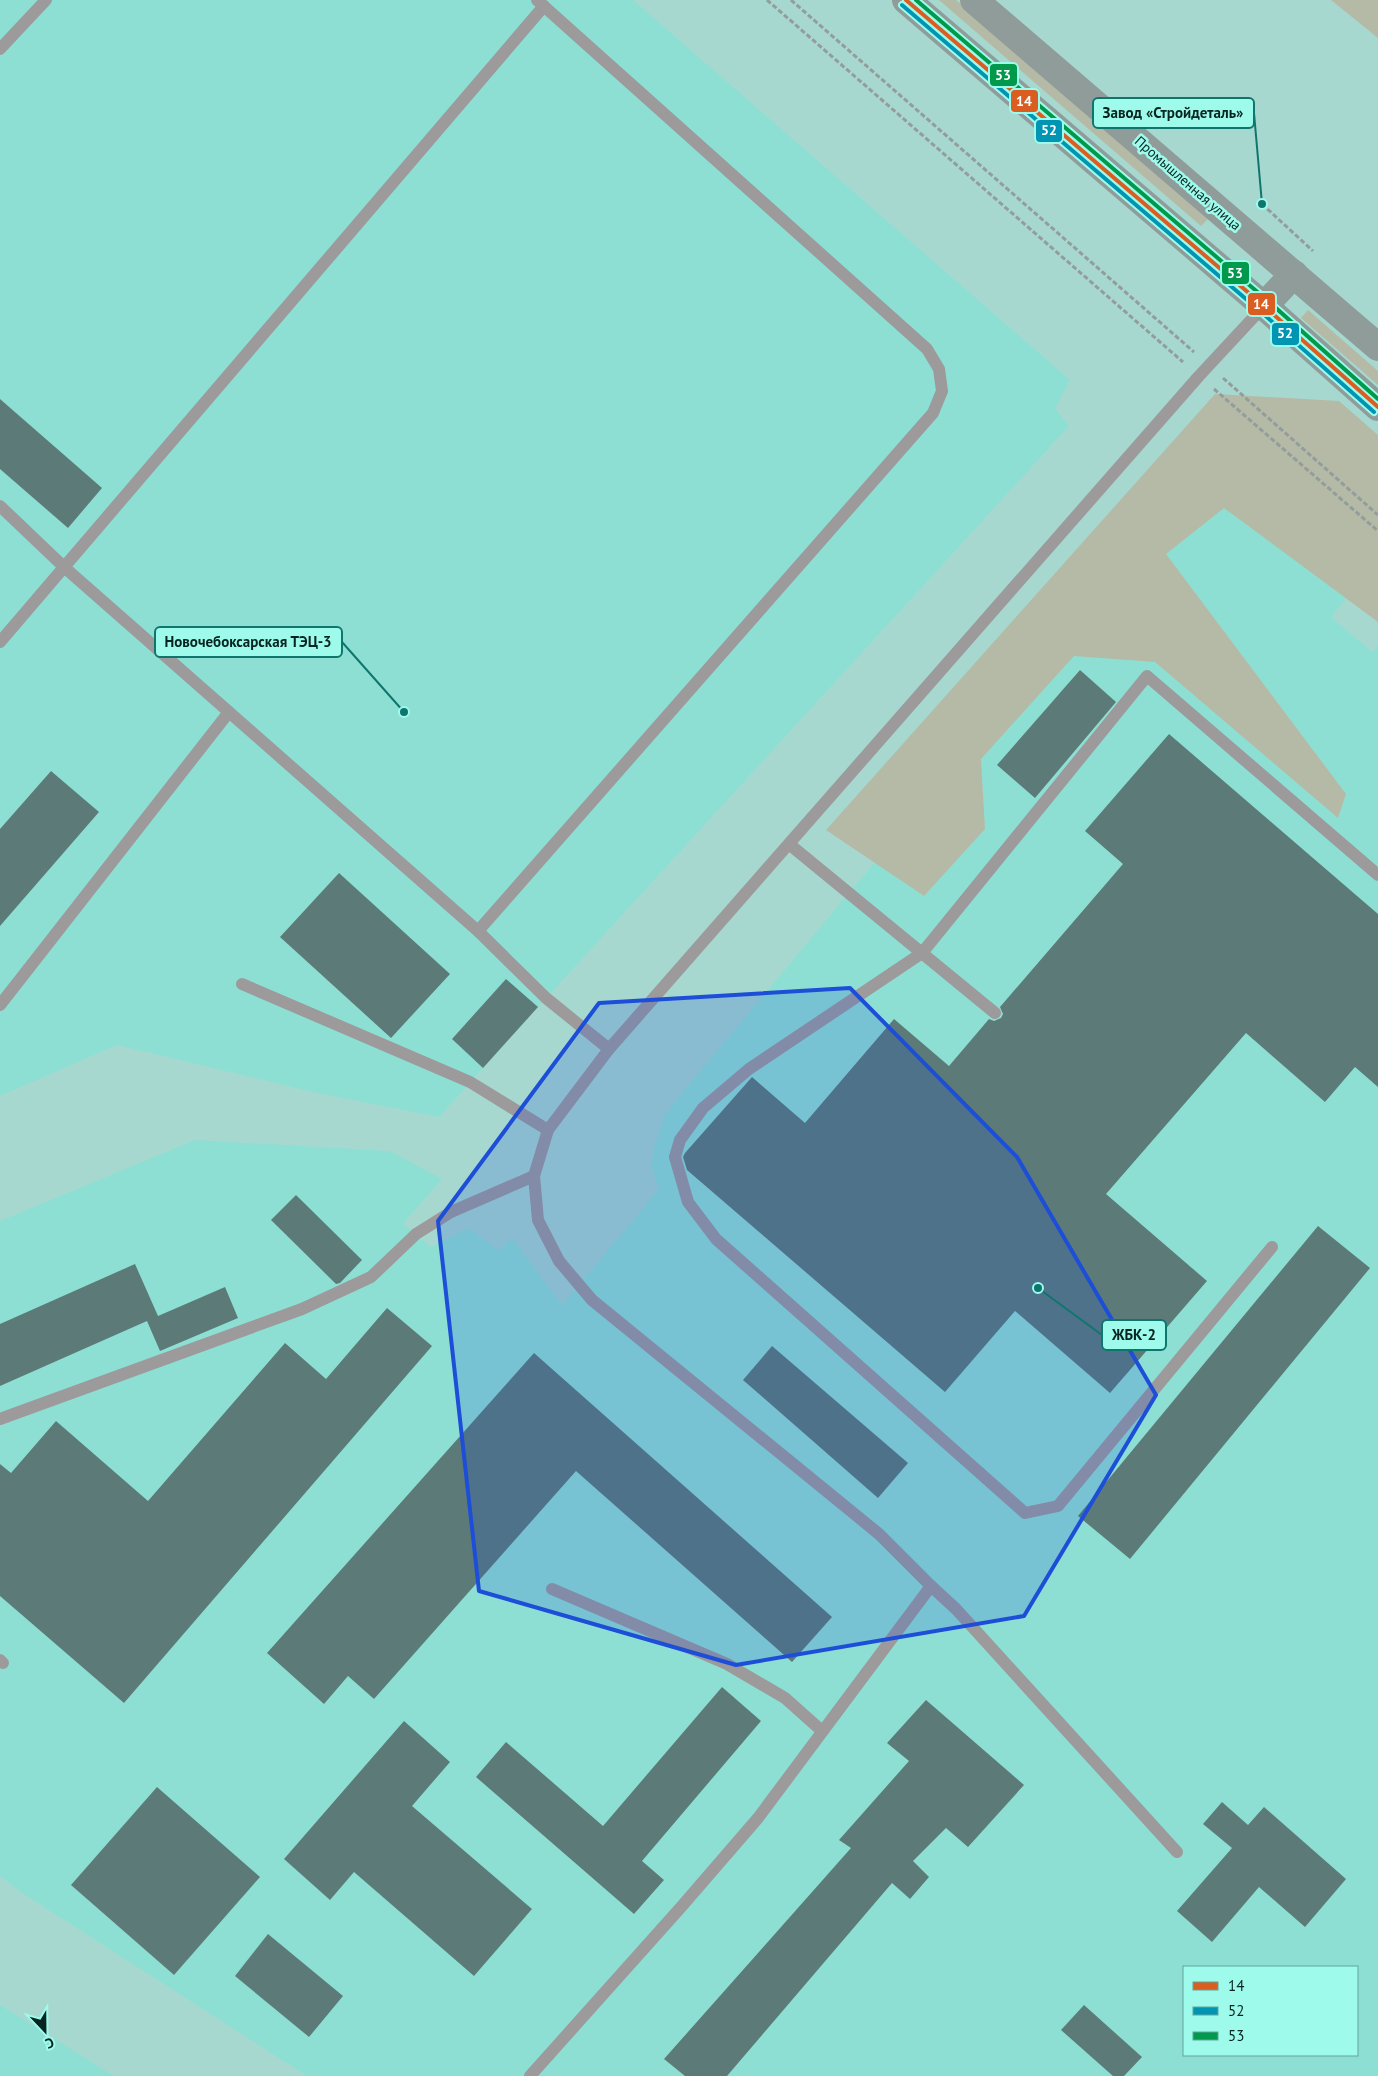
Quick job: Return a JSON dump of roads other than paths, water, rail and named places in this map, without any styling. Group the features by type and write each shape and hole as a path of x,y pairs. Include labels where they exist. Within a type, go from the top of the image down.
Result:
{"main road":[{"path":"906,0 1264,306 1378,407"},
{"name":"Промышленная улица","path":"974,0 1378,348"},
{"path":"1264,306 1294,274"}],"lane":[{"path":"0,49 46,0"},
{"path":"0,642 540,3 927,349 939,369 942,391 933,413 478,931"},
{"path":"1177,1852 956,1609 879,1534 592,1300 559,1261 538,1220 534,1176 548,1130 610,1049 1208,365 1264,306"},
{"path":"0,506 64,567 478,931 546,998 610,1049"},
{"path":"1272,1247 1058,1506 1025,1513 716,1238 688,1202 674,1157 680,1140 703,1108 749,1069 922,952 1147,676 1378,875"},
{"path":"0,1005 229,712"},
{"path":"789,844 995,1013"},
{"path":"242,984 470,1082 548,1130"},
{"path":"0,1419 302,1309 371,1277 416,1234 451,1212 534,1176"},
{"path":"530,2076 758,1818 931,1586"},
{"path":"552,1588 727,1664 785,1698 822,1731"}],"place":[{"name":"Завод «Стройдеталь»","path":"1262,204"},
{"name":"Новочебоксарская ТЭЦ-3","path":"404,712"},
{"name":"ЖБК-2","path":"1038,1288"}]}
